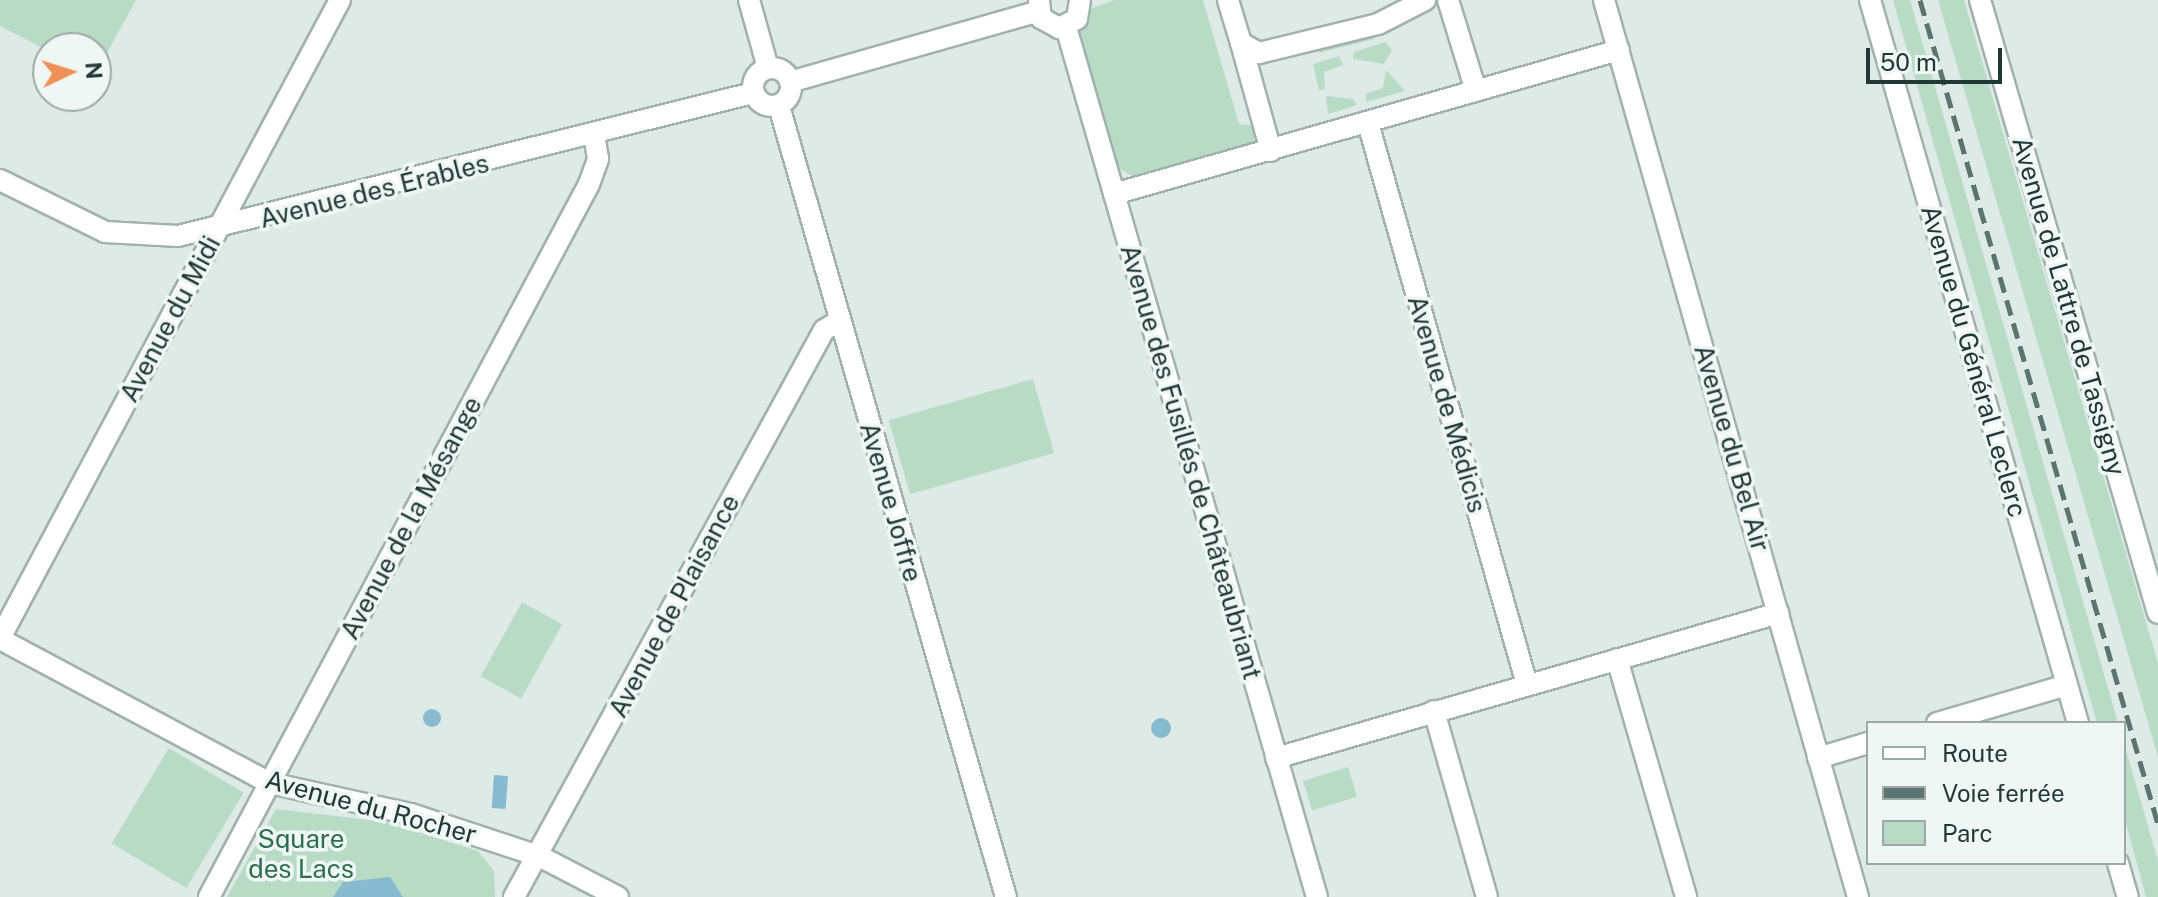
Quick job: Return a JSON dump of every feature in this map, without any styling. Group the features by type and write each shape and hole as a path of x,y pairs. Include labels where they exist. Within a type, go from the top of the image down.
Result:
{"street":[{"name":"Avenue du Midi","path":"0,638 340,0"},
{"path":"749,0 768,68 790,82"},
{"path":"768,68 757,74 753,93 760,103 779,106 790,82 1039,6 1052,27 1066,27 1080,13 1080,0"},
{"path":"1228,0 1271,151"},
{"path":"1241,43 1259,53 1282,52 1409,14 1425,0"},
{"path":"1448,0 1476,91"},
{"name":"Avenue du Bel Air","path":"1604,0 1857,897"},
{"name":"Avenue du Général Leclerc","path":"1870,0 2077,721"},
{"name":"Avenue de Lattre de Tassigny","path":"1980,0 2158,613"},
{"name":"Avenue des Fusillés de Châteaubriant","path":"1066,27 1317,897"},
{"path":"1114,194 1619,50"},
{"name":"Avenue des Érables","path":"0,180 105,232 137,238 218,230 753,93"},
{"name":"Avenue Joffre","path":"779,106 1006,897"},
{"name":"Avenue de Médicis","path":"1368,123 1527,685"},
{"name":"Avenue de la Mésange","path":"209,897 589,184 598,159 594,135"},
{"name":"Avenue de Plaisance","path":"514,897 824,330 839,321"},
{"path":"1276,758 1779,613"},
{"name":"Avenue du Rocher","path":"0,638 270,783 411,814 539,856 618,897"},
{"path":"1617,659 1686,897"},
{"path":"1944,721 2067,685"},
{"path":"1434,711 1487,897"},
{"path":"1818,758 1866,744"},
{"path":"2119,865 2128,897"}],"green space":[{"path":"0,0 136,0 112,44 112,32 32,32 32,43 0,26"},
{"path":"1114,0 1203,0 1239,124 1254,126 1254,145 1138,179 1117,167 1078,36 1090,9"},
{"path":"1893,0 1910,0 2117,721 2096,721"},
{"path":"1938,0 1964,0 2158,663 2158,757"},
{"path":"1374,35 1375,39 1320,53 1319,49"},
{"path":"1385,42 1392,50 1384,64 1353,59 1354,52"},
{"path":"1339,56 1343,65 1324,72 1325,89 1319,90 1313,64"},
{"path":"1386,70 1405,91 1366,102 1366,93 1383,88"},
{"path":"1326,96 1353,99 1357,105 1328,114"},
{"path":"1033,379 1054,453 910,494 889,420"},
{"path":"522,602 562,624 521,699 481,676"},
{"path":"169,748 244,793 186,888 112,843"},
{"path":"2126,750 2158,861 2158,897 2146,897 2126,823"},
{"path":"1348,767 1357,797 1312,810 1303,781"},
{"name":"Square des Lacs","path":"276,809 386,822 478,851 494,871 495,897 227,897"}],"water":[{"path":"428,709 436,709 441,718 439,725 428,727 423,722 423,714"},
{"path":"1161,718 1168,721 1171,728 1168,735 1161,738 1154,735 1151,728 1154,721"},
{"path":"494,775 508,776 506,809 492,808"},
{"path":"390,877 403,897 333,897 343,882"}],"railway":[{"path":"1920,0 2158,824"}]}
